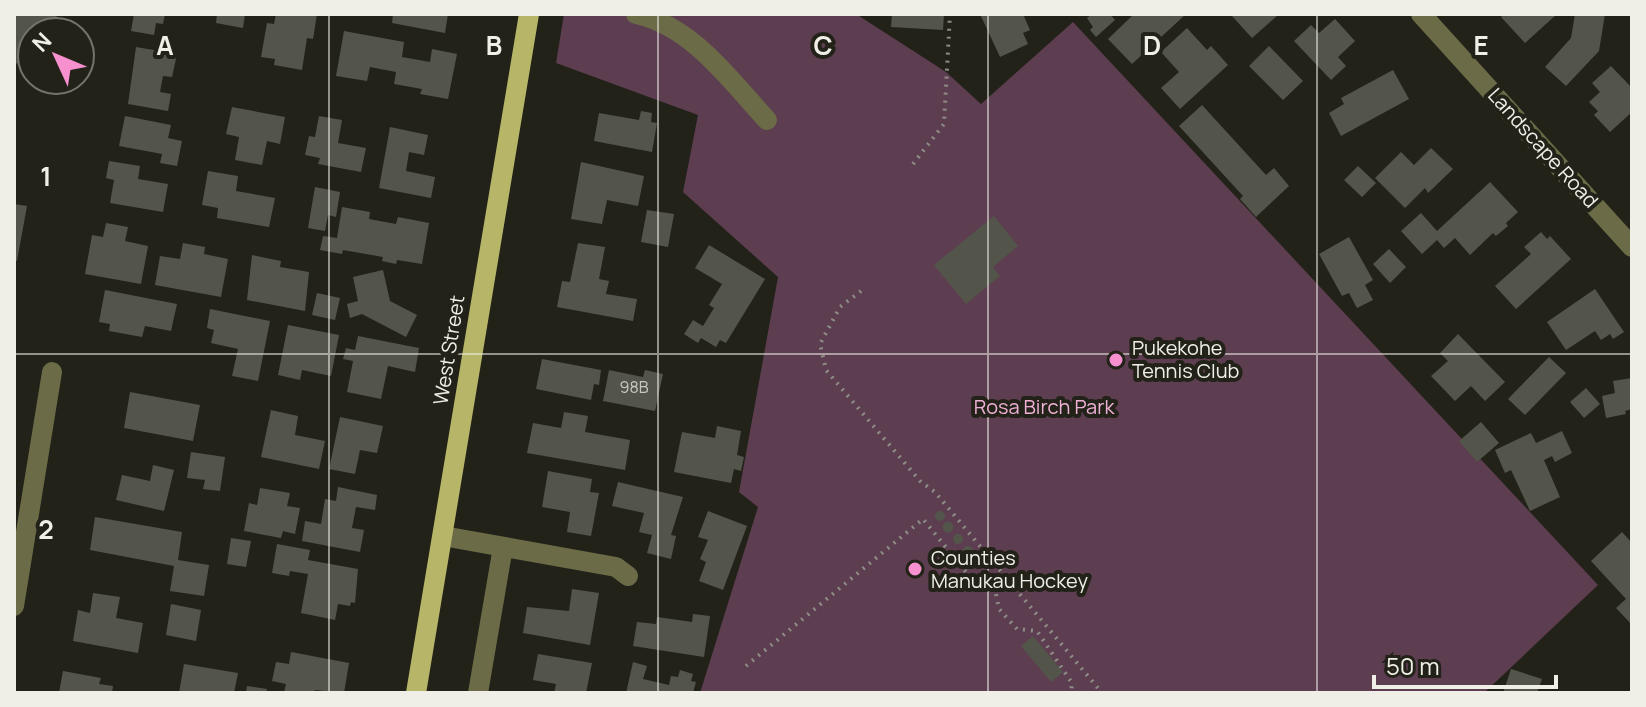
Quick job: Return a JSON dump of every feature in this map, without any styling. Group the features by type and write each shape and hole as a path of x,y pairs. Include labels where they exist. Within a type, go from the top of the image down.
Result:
{"main road":[{"name":"West Street","path":"416,693 529,14"}],"street":[{"path":"636,14 650,17 690,39 767,120"},
{"name":"Landscape Road","path":"1421,14 1632,247"},
{"path":"14,606 52,372"},
{"path":"443,536 616,567 628,576"},
{"path":"478,693 503,547"}],"path":[{"path":"913,164 944,124 950,14"},
{"path":"861,291 840,307 820,344 826,370 920,481 935,492 1102,693"},
{"path":"746,666 923,519 970,577 996,594 999,609 1017,629 1037,631 1072,683 1071,693"}],"green space":[{"name":"Rosa Birch Park","path":"564,14 856,14 946,72 981,104 1073,22 1598,585 1484,693 700,693 758,507 739,492 778,277 683,192 698,115 556,63"}],"building":[{"path":"14,14 57,14 16,16 14,63"},
{"path":"134,14 165,14 163,24 156,23 154,35 131,31"},
{"path":"217,14 245,14 243,28 216,23"},
{"path":"276,14 317,14 313,39 307,38 302,70 274,65 275,59 261,57 267,23 274,24"},
{"path":"393,14 448,14 445,33 392,23"},
{"path":"892,14 944,14 943,30 891,27"},
{"path":"980,14 1023,14 1030,30 1023,33 1028,44 1000,57"},
{"path":"1092,14 1110,14 1115,20 1096,37 1090,30 1093,27 1087,18"},
{"path":"1134,14 1186,14 1132,64 1108,39"},
{"path":"1279,14 1252,38 1232,16"},
{"path":"1505,14 1557,14 1525,43 1501,17"},
{"path":"1575,14 1605,14 1599,51 1566,86 1545,67 1571,38"},
{"path":"1335,19 1355,41 1338,57 1346,66 1331,80 1294,41 1311,25 1319,33"},
{"path":"1187,28 1207,50 1211,46 1228,65 1180,109 1161,88 1179,72 1161,52"},
{"path":"344,31 404,42 402,57 430,62 432,49 457,54 448,99 420,94 422,89 394,84 396,72 370,67 367,81 336,76"},
{"path":"1269,46 1303,81 1283,100 1249,66"},
{"path":"136,47 177,54 172,77 163,76 160,92 171,94 168,111 128,104"},
{"path":"1611,66 1632,88 1632,112 1610,132 1594,115 1598,111 1589,102 1600,92 1592,83"},
{"path":"1393,70 1409,99 1341,136 1329,113 1344,104 1341,98"},
{"path":"1202,105 1266,175 1274,168 1289,186 1256,217 1240,199 1243,196 1179,126"},
{"path":"232,107 285,117 280,144 267,141 262,165 235,160 239,137 226,134"},
{"path":"641,111 652,113 651,122 657,123 652,152 594,141 599,113 639,120"},
{"path":"125,116 171,125 168,138 182,141 177,166 160,163 162,154 119,146"},
{"path":"319,116 342,120 338,143 366,148 361,172 318,164 320,158 305,155 309,136 315,137"},
{"path":"390,127 428,135 424,155 409,152 406,171 435,177 431,198 379,188"},
{"path":"1431,148 1453,169 1428,193 1425,188 1405,208 1375,178 1401,152 1414,165"},
{"path":"109,161 140,166 138,179 168,184 163,212 110,203 114,180 106,178"},
{"path":"581,162 644,176 638,206 607,200 602,224 571,219"},
{"path":"1358,166 1376,183 1362,197 1344,180"},
{"path":"208,171 238,176 236,191 275,198 269,227 217,218 218,208 202,205"},
{"path":"1490,182 1518,212 1506,223 1508,226 1496,236 1493,233 1470,255 1455,238 1444,248 1437,240 1422,254 1401,231 1421,213 1437,231"},
{"path":"315,187 340,192 336,217 328,215 325,231 308,228"},
{"path":"14,204 27,206 17,261 14,260"},
{"path":"342,207 370,212 369,219 396,224 398,217 429,223 422,264 397,260 396,264 382,261 383,257 343,250 342,254 320,250 323,236 337,238"},
{"path":"647,210 674,214 668,247 641,242"},
{"path":"994,216 1018,246 993,267 1000,276 966,304 934,265"},
{"path":"106,223 128,227 125,241 148,246 141,284 85,274 92,235 103,237"},
{"path":"1541,232 1547,239 1550,236 1571,259 1516,309 1495,286 1531,254 1524,247"},
{"path":"1349,237 1373,280 1365,285 1373,300 1357,308 1349,293 1342,296 1319,254"},
{"path":"183,243 205,247 204,254 228,259 221,297 155,285 160,256 180,259"},
{"path":"578,243 605,247 599,279 609,281 606,294 637,299 633,321 557,307 562,281 570,282"},
{"path":"709,245 765,279 726,343 720,340 716,347 701,338 698,343 684,334 693,320 703,326 714,308 709,305 722,284 695,268"},
{"path":"1389,249 1406,267 1390,283 1373,264"},
{"path":"252,255 281,261 280,267 309,272 305,311 247,300"},
{"path":"383,270 390,301 417,315 406,337 362,314 350,318 347,304 358,301 353,277"},
{"path":"1595,289 1624,332 1613,339 1610,334 1601,340 1595,331 1566,350 1547,322"},
{"path":"105,290 177,304 171,331 145,326 142,337 109,331 110,324 99,322"},
{"path":"317,293 340,298 335,320 312,315"},
{"path":"210,309 270,321 258,381 232,376 238,349 211,343 214,330 207,328"},
{"path":"288,325 339,335 331,376 302,370 300,380 278,375"},
{"path":"1458,334 1505,382 1485,401 1471,386 1455,401 1431,376 1448,361 1440,353"},
{"path":"358,336 419,348 415,372 388,366 381,399 347,392 353,361 343,359 346,348 355,350"},
{"path":"1549,357 1566,373 1525,415 1508,399"},
{"path":"542,359 601,370 599,385 594,384 591,400 536,389"},
{"path":"609,370 643,377 645,370 663,374 655,411 603,401"},
{"path":"1632,378 1632,409 1625,411 1626,414 1606,418 1602,396 1615,393 1613,381"},
{"path":"1586,388 1600,404 1584,418 1570,402"},
{"path":"130,392 200,405 193,441 124,428"},
{"path":"271,410 298,416 295,435 325,441 319,469 261,457"},
{"path":"564,412 588,416 585,432 630,440 625,470 527,453 533,423 561,428"},
{"path":"340,417 383,426 377,453 360,450 355,474 329,469"},
{"path":"1481,422 1499,443 1477,462 1459,441"},
{"path":"717,426 741,431 737,455 744,457 741,471 734,469 731,483 674,472 682,432 715,438"},
{"path":"1562,431 1572,453 1555,462 1552,456 1544,460 1560,497 1530,511 1511,470 1505,473 1495,450 1531,433 1536,443"},
{"path":"191,452 225,457 220,491 203,489 205,480 187,478"},
{"path":"153,465 174,470 164,511 116,500 122,475 150,481"},
{"path":"548,471 592,479 590,492 599,493 591,536 567,532 570,512 542,507"},
{"path":"618,482 683,497 671,535 676,536 671,559 647,553 652,535 639,532 644,513 612,506"},
{"path":"338,487 377,495 375,510 356,507 352,528 364,530 360,552 302,541 305,521 321,524 325,499 336,501"},
{"path":"260,488 290,493 287,506 300,508 295,534 283,531 281,538 244,531 249,503 257,505"},
{"path":"708,511 747,526 723,590 699,581 706,562 700,559 708,540 698,537"},
{"path":"940,511 945,516 940,521 935,516"},
{"path":"95,517 182,532 178,560 209,565 204,596 170,591 174,566 90,550"},
{"path":"948,522 953,527 948,532 943,527"},
{"path":"1622,532 1632,543 1632,625 1616,608 1626,599 1591,561"},
{"path":"958,534 963,539 958,544 953,539"},
{"path":"231,538 251,541 246,567 227,564"},
{"path":"277,544 310,550 308,560 358,569 355,603 351,602 350,606 338,604 335,620 301,613 308,574 290,571 289,576 272,573"},
{"path":"968,546 973,551 968,556 963,551"},
{"path":"572,589 599,593 590,645 523,633 527,607 569,611"},
{"path":"93,593 120,597 116,618 143,623 138,653 73,641 78,610 90,613"},
{"path":"171,604 201,610 196,641 166,635"},
{"path":"693,614 710,616 704,657 633,646 637,622 656,624 657,617 692,622"},
{"path":"1033,636 1063,672 1051,682 1021,646"},
{"path":"291,652 349,663 344,693 315,690 314,693 284,693 286,684 272,681 276,662 289,664"},
{"path":"538,654 592,663 586,693 554,693 556,684 533,680"},
{"path":"633,662 647,666 643,679 669,685 671,676 678,677 680,670 693,674 691,681 696,682 693,693 626,693"},
{"path":"184,664 238,673 234,693 179,693"},
{"path":"1511,669 1542,679 1537,693 1503,693"},
{"path":"63,671 101,678 99,684 113,686 112,693 59,693"},
{"path":"247,686 267,689 266,693 246,693"}],"place":[{"name":"Pukekohe Tennis Club","path":"1116,360"},
{"name":"Counties Manukau Hockey","path":"915,569"}]}
